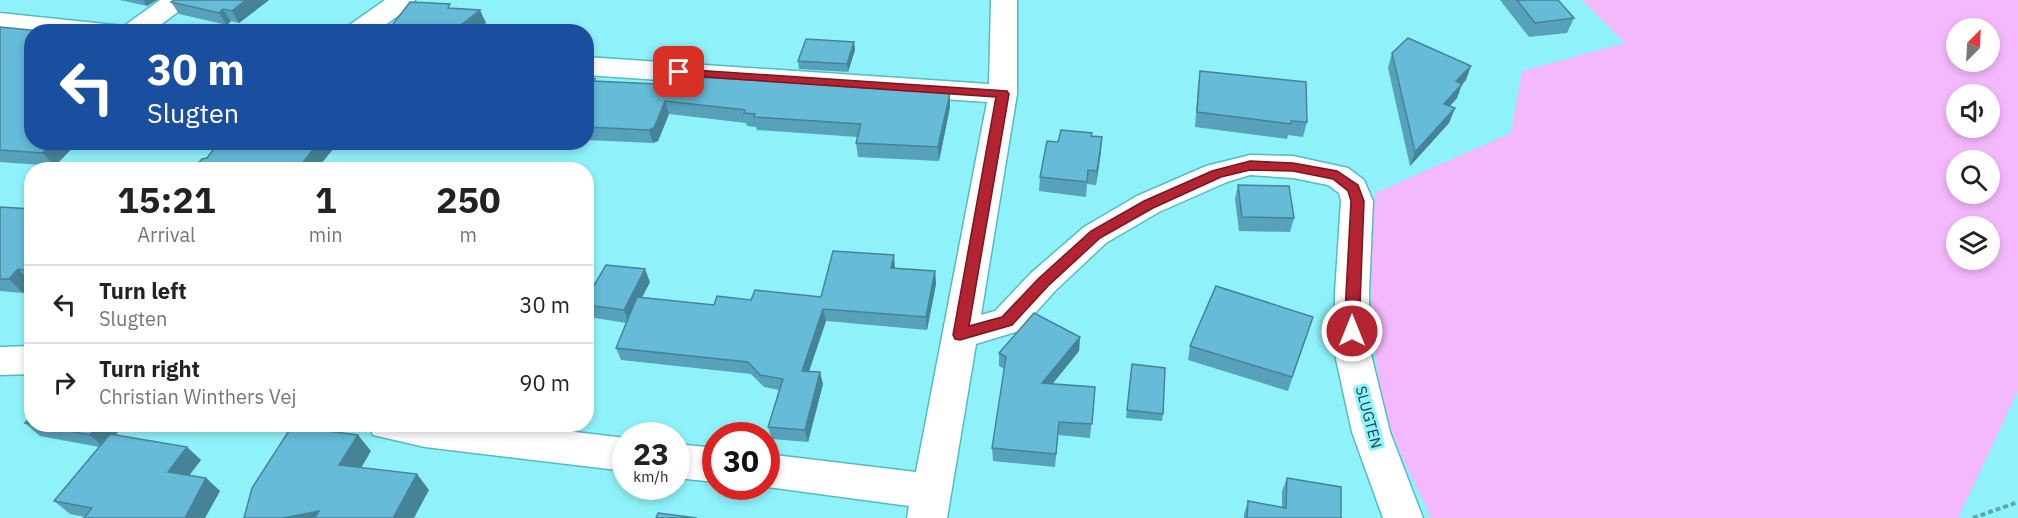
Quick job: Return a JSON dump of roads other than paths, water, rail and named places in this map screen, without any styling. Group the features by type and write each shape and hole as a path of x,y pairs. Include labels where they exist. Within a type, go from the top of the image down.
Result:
{"street":[{"path":"144,24 177,0"},
{"path":"369,24 402,0"},
{"path":"780,474 930,504 1003,94 1004,0"},
{"path":"0,21 31,24"},
{"path":"594,67 1003,94"},
{"name":"SLUGTEN","path":"960,335 1007,321 1043,282 1095,235 1148,204 1217,174 1250,165 1293,167 1337,176 1353,188 1357,201 1352,292 1352,350 1371,432 1403,518"},
{"path":"433,432 612,453"}]}
